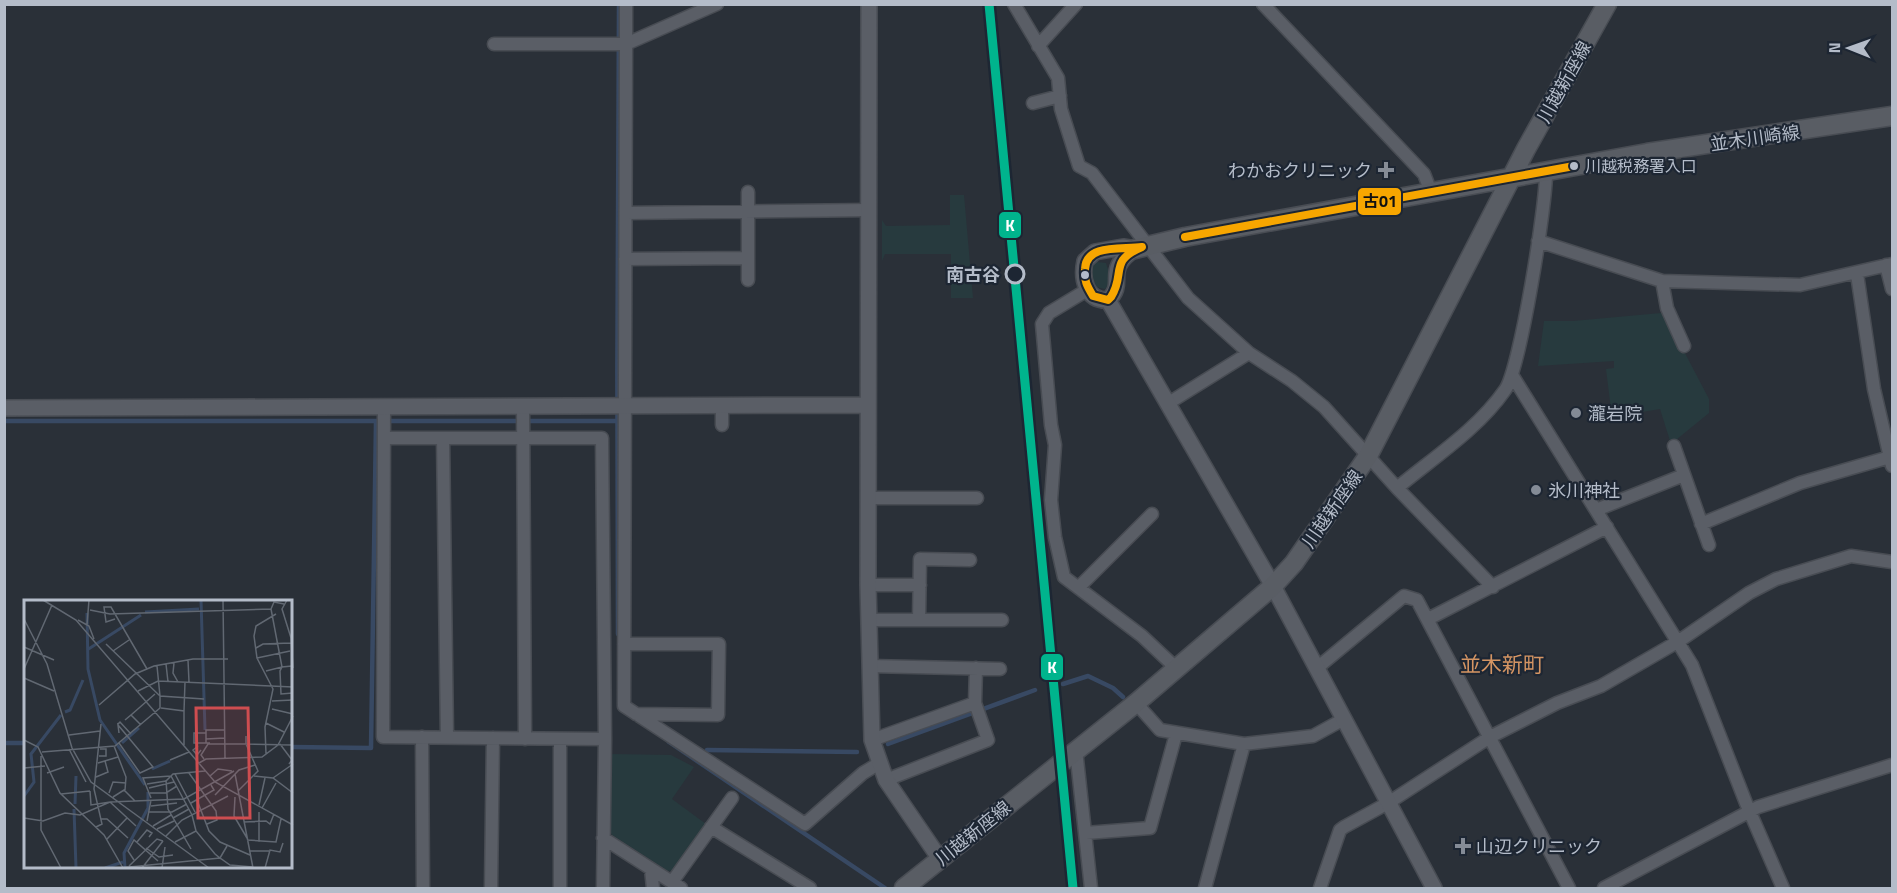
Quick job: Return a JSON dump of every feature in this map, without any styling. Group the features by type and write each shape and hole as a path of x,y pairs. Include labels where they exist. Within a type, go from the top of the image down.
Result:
{"main road":[{"name":"川越新座線","path":"904,888 1136,703 1273,586 1294,563 1368,456 1511,179 1607,4"},
{"name":"並木川崎線","path":"1141,248 1185,237 1546,171 1893,117"}],"street":[{"path":"626,4 624,706 805,824 863,773 878,764"},
{"path":"494,44 626,44 717,4"},
{"path":"869,4 868,585 872,740 878,764 886,780 940,859"},
{"path":"1014,4 1058,78 1061,109 1079,166 1092,172 1141,248 1188,298 1249,353 1292,381 1324,407 1397,488 1493,587"},
{"path":"1038,46 1076,4"},
{"path":"1263,4 1424,174 1431,192"},
{"path":"1033,103 1060,96"},
{"path":"1397,488 1488,412 1506,389 1512,375 1538,241 1546,171"},
{"path":"748,192 748,280"},
{"path":"626,213 869,210"},
{"path":"1538,241 1662,281 1800,285 1890,265 1893,289"},
{"path":"1108,300 1097,299 1087,290 1084,268 1088,257 1095,252 1123,247 1141,248"},
{"path":"1108,300 1116,290 1117,267 1121,259 1141,248"},
{"path":"1088,257 1102,257 1117,267"},
{"path":"625,259 748,258"},
{"path":"1701,524 1800,483 1891,462 1874,389 1857,274"},
{"path":"1662,281 1667,308 1684,346"},
{"path":"1087,290 1049,313 1042,324 1055,445 1051,500 1055,537 1064,577 1142,636 1176,668"},
{"path":"1108,300 1273,586 1434,888"},
{"path":"1167,404 1249,353"},
{"path":"1512,375 1692,665 1783,888"},
{"path":"4,408 868,405"},
{"path":"523,407 525,738"},
{"path":"722,407 722,425"},
{"path":"384,408 383,737 605,740"},
{"path":"384,438 602,438 605,740 603,888"},
{"path":"443,438 447,737"},
{"path":"1674,446 1709,544"},
{"path":"1596,510 1684,475"},
{"path":"869,498 977,498"},
{"path":"1078,587 1152,514"},
{"path":"1428,619 1606,527"},
{"path":"1320,888 1340,830 1389,803 1490,737 1557,703 1601,686 1678,641 1749,593 1776,579 1851,556 1893,562"},
{"path":"920,620 920,559 970,560"},
{"path":"868,585 920,585"},
{"path":"1317,668 1404,596 1417,600 1569,888"},
{"path":"869,620 1002,620"},
{"path":"624,644 719,644 718,715 636,714"},
{"path":"870,666 1000,669"},
{"path":"886,780 988,740 975,704 976,668"},
{"path":"1136,703 1160,730 1244,744 1313,736 1344,719"},
{"path":"872,740 975,704"},
{"path":"1086,833 1150,828 1176,734"},
{"path":"422,737 423,888"},
{"path":"491,888 493,738"},
{"path":"560,739 560,888"},
{"path":"1204,888 1244,744"},
{"path":"1076,750 1091,888"},
{"path":"1604,888 1750,811 1893,765"},
{"path":"603,838 676,885 711,827 732,798"},
{"path":"711,827 810,888"},
{"path":"651,869 653,888"}],"green space":[{"path":"950,195 964,195 973,298 951,298 951,254 885,254 882,261 882,220 886,226 950,225"},
{"path":"1097,262 1106,263 1110,276 1109,284 1105,289 1096,287 1091,280 1091,266"},
{"path":"1661,313 1665,315 1709,399 1709,413 1671,444 1660,409 1612,417 1606,369 1614,368 1614,361 1538,366 1544,321 1573,321"},
{"path":"610,754 671,755 694,767 672,799 706,824 675,870 668,871 612,835 609,829"}],"waterway":[{"path":"618,634 619,4"},
{"path":"4,421 617,421"},
{"path":"292,747 371,748 376,422"},
{"path":"1063,684 1088,676 1113,688 1123,697"},
{"path":"888,744 1035,690"},
{"path":"669,742 885,888"},
{"path":"4,743 24,743"},
{"path":"707,750 857,752"}],"transit line":[{"name":"K","path":"989,4 1073,888"},
{"name":"古01","path":"1185,237 1574,166"},
{"name":"古01","path":"1185,237 1574,166"},
{"name":"古01","path":"1142,247 1125,257 1121,263 1111,297 1108,300 1093,296 1086,283 1085,273 1087,261 1092,255 1107,249 1142,247"}],"place":[{"name":"川越税務署入口","path":"1574,166"},
{"name":"わかおクリニック","path":"1386,170"},
{"name":"南古谷","path":"1015,274"},
{"name":"瀧岩院","path":"1576,413"},
{"name":"氷川神社","path":"1536,490"},
{"name":"山辺クリニック","path":"1463,846"}],"district":[{"name":"並木新町","path":"1502,664"}]}
